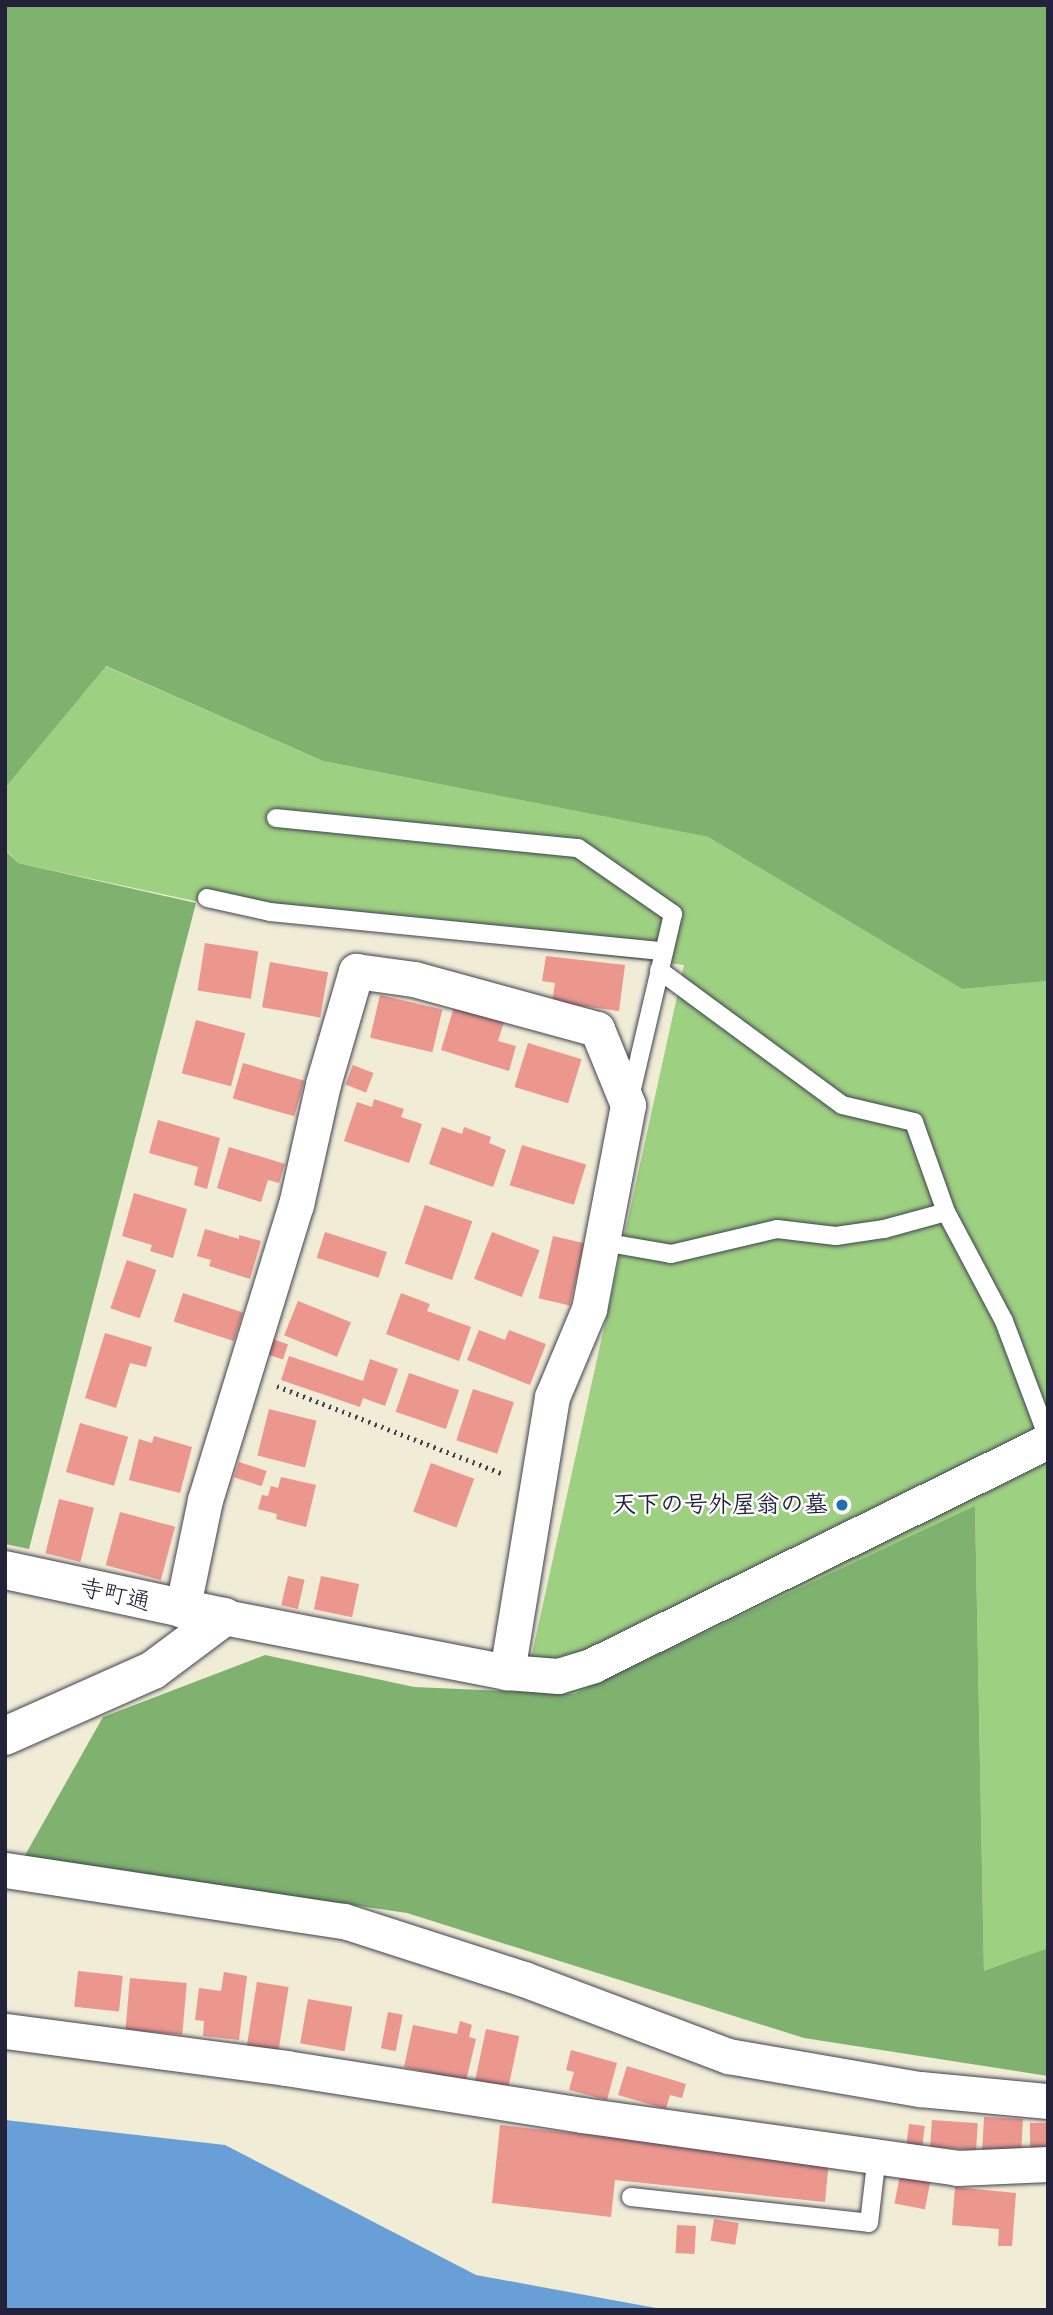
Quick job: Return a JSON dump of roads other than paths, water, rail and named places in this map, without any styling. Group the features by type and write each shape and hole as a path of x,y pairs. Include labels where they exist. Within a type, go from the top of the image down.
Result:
{"street":[{"path":"182,1610 205,1500 296,1205 323,1084 356,971 414,979 597,1029 628,1105 589,1309 552,1397 507,1672"},
{"path":"5,1736 153,1670 224,1617 507,1672 558,1676 593,1665 1048,1440"},
{"name":"寺町通","path":"5,1570 224,1617"},
{"path":"5,1870 344,1922 524,1979 728,2056 920,2089 1048,2101"},
{"path":"5,2031 286,2068 582,2115 957,2168 1048,2164"}],"lane":[{"path":"276,818 578,848 673,914 628,1105"},
{"path":"206,898 270,912 664,951"},
{"path":"659,970 842,1105 914,1122 946,1212 1004,1321 1048,1440"},
{"path":"603,1242 671,1254 777,1229 836,1236 884,1229 946,1212"},
{"path":"631,2197 869,2223 877,2155"}],"water":[{"path":"5,2120 225,2145 476,2275 667,2310 5,2310"}],"place":[{"name":"天下の号外屋翁の墓","path":"842,1505"}]}
